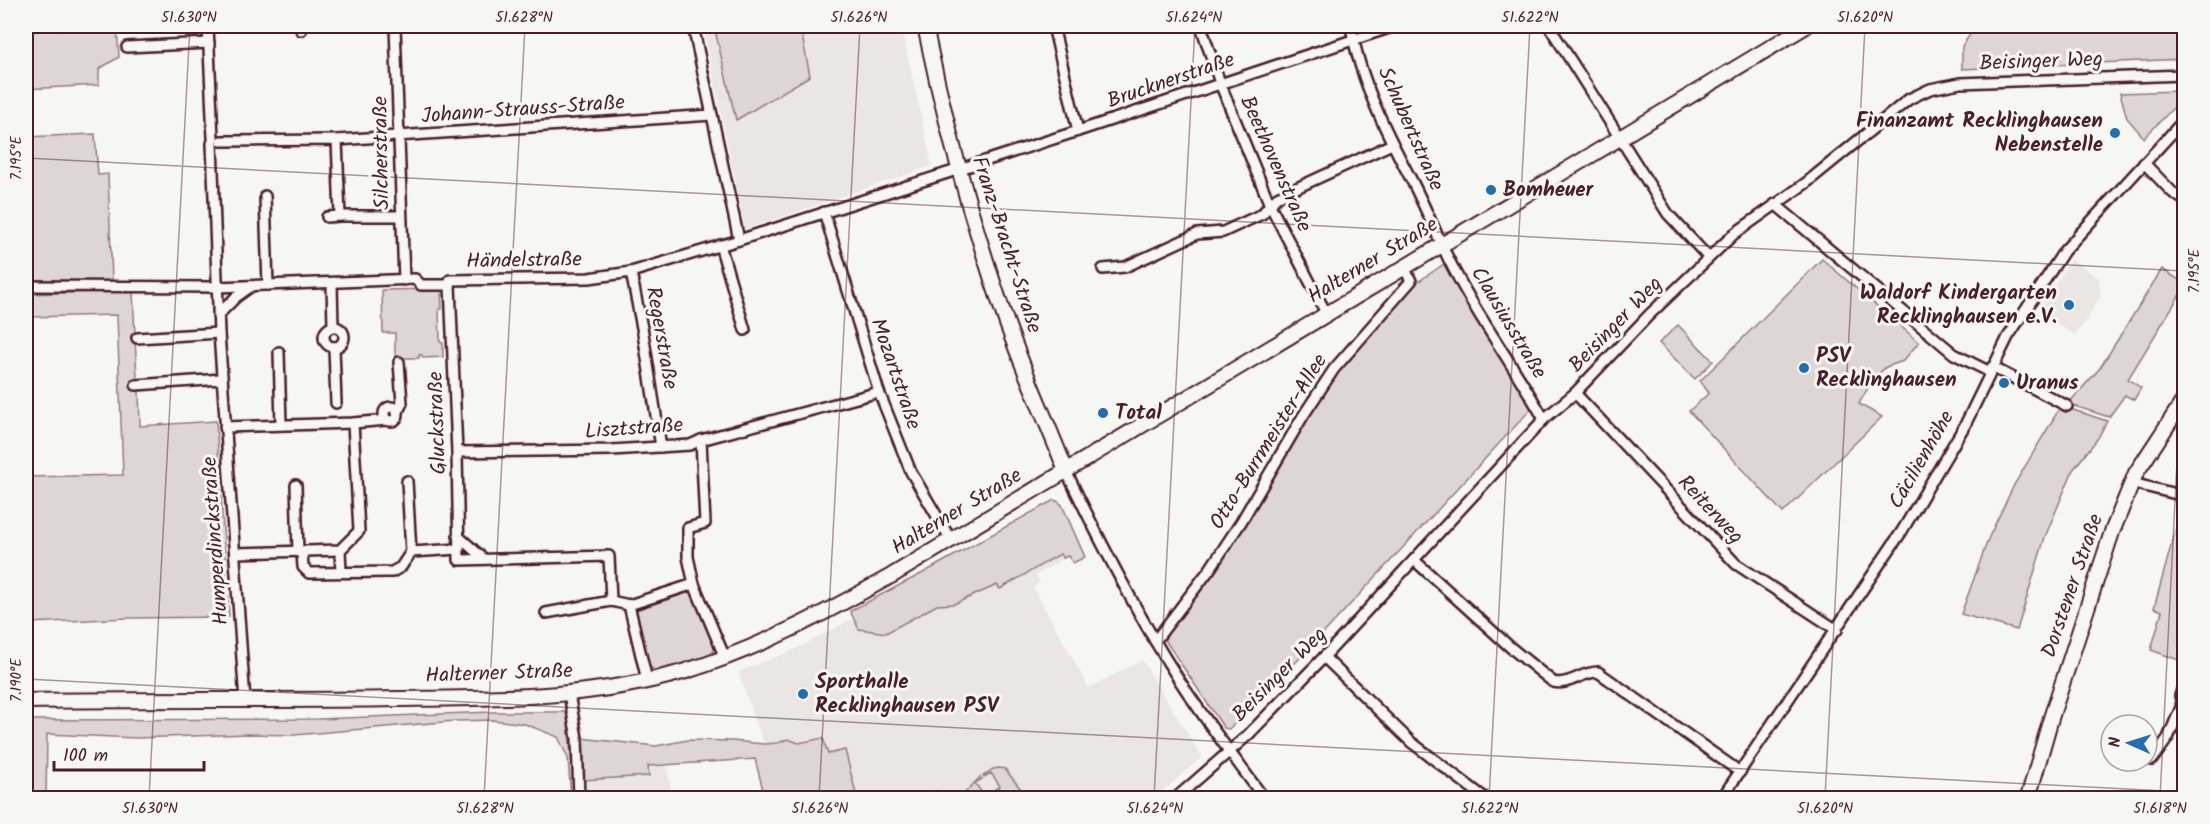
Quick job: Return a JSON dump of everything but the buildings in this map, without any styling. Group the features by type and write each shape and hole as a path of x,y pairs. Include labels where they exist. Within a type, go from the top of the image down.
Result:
{"main road":[{"name":"Franz-Bracht-Straße","path":"925,26 959,169 1004,317 1066,471"},
{"name":"Halterner Straße","path":"26,701 245,701 569,694 647,680 725,658 800,625 951,540 1806,26"},
{"name":"Dorstener Straße","path":"2028,798 2092,588 2132,483 2152,446 2184,400"}],"street":[{"name":"Humperdinckstraße","path":"208,26 216,141 218,315 245,701"},
{"name":"Silcherstraße","path":"395,26 404,280"},
{"path":"693,26 739,240"},
{"path":"1053,26 1078,131"},
{"name":"Beethovenstraße","path":"1201,26 1220,83 1270,206 1326,313"},
{"name":"Schubertstraße","path":"1351,26 1353,39 1371,93 1392,144 1442,245"},
{"name":"Brucknerstraße","path":"959,169 1395,26"},
{"path":"1548,26 1668,214 1708,257"},
{"path":"127,47 208,43"},
{"name":"Beisinger Weg","path":"1176,798 1229,751 1324,657 1544,419 1575,393 1708,257 1734,234 1806,183 1909,99 1930,89 1960,83 2184,75"},
{"name":"Johann-Strauss-Straße","path":"216,141 338,140 712,115"},
{"name":"Cäcilienhöhe","path":"1722,798 1902,531 1965,425 1991,370 2026,308 2064,251 2184,120"},
{"path":"338,140 340,216"},
{"path":"1103,268 1125,267 1197,234 1223,232 1262,214 1277,197 1392,144"},
{"path":"2144,163 2172,192 2184,200"},
{"name":"Händelstraße","path":"26,286 217,287 415,279 421,285 450,285 450,280 589,278 631,272 739,240 959,169"},
{"path":"265,196 268,285"},
{"path":"1775,204 1954,354 2067,406"},
{"name":"Mozartstraße","path":"824,212 879,392 911,472 951,540"},
{"path":"327,217 401,216"},
{"path":"720,245 745,330"},
{"name":"Clausiusstraße","path":"1442,245 1544,419"},
{"name":"Otto-Burrmeister-Allee","path":"1155,641 1222,551 1334,369 1411,281 1404,267"},
{"name":"Regerstraße","path":"631,272 661,447"},
{"path":"332,283 333,327"},
{"name":"Gluckstraße","path":"450,285 459,560 484,559"},
{"path":"218,315 236,297 252,286"},
{"path":"333,327 340,330 344,336 341,344 334,347 327,345 323,338 326,331 333,327"},
{"path":"137,338 219,333"},
{"path":"334,347 336,403"},
{"path":"279,352 281,425"},
{"path":"225,427 387,420 384,414 388,408 397,413 402,403 399,362"},
{"path":"136,385 222,379"},
{"name":"Lisztstraße","path":"457,452 690,445 701,440 879,392"},
{"name":"Reiterweg","path":"1575,393 1736,564 1837,630"},
{"path":"235,553 340,550 359,531 353,423"},
{"path":"701,440 705,522 688,528 688,557 694,584 725,658"},
{"path":"1066,471 1108,558 1155,641 1197,706 1264,798"},
{"path":"296,485 300,552 303,567 309,573 392,572 401,567 411,552 407,481"},
{"path":"2132,483 2184,496"},
{"path":"458,536 484,559 609,556 612,602"},
{"path":"411,552 459,549"},
{"path":"340,550 341,572"},
{"path":"1414,560 1510,647 1553,682 1562,684 1587,672 1598,672 1740,772"},
{"path":"546,612 612,602 629,605 694,584"},
{"path":"629,605 647,680"},
{"path":"26,610 26,638"},
{"path":"1324,657 1412,742 1485,798"},
{"path":"2159,750 2168,738 2183,706 2180,696 2184,684"},
{"path":"569,694 577,738 579,798"}],"shaded area":[{"path":"703,26 901,26 932,166 745,229"},
{"path":"714,26 800,26 810,76 736,120"},
{"path":"1976,26 2184,26 2184,59 1962,69 1962,46"},
{"path":"117,27 119,57 99,69 99,85 26,89 26,31"},
{"path":"2179,91 2183,98 2144,138 2127,118 2120,93"},
{"path":"95,134 98,175 108,174 112,281 26,281 26,137"},
{"path":"1822,259 1919,342 1903,361 1886,367 1873,379 1859,404 1882,417 1783,513 1689,411 1709,393 1700,381"},
{"name":"Waldorf Kindergarten Recklinghausen e.V.","path":"2071,259 2099,278 2101,296 2076,335 2037,313"},
{"path":"1444,264 1532,408 1309,649 1229,729 1224,728 1163,637 1334,375 1409,288"},
{"path":"2162,269 2184,283 2184,288 2128,379 2141,388 2134,400 2125,395 2109,417 2068,404 2100,368"},
{"path":"441,289 442,309 439,309 443,357 423,358 419,355 419,358 395,358 395,333 383,333 382,290"},
{"path":"133,291 137,380 131,380 132,390 139,389 140,426 216,421 229,617 126,618 31,623 29,610 26,612 26,477 123,475 117,315 26,317 26,294"},
{"path":"1678,325 1713,361 1695,379 1659,343"},
{"path":"2061,406 2107,421 2098,438 2073,470 2045,537 2017,630 1961,614 1989,537 2014,485"},
{"path":"1054,500 1062,505 1085,557 1073,563 1068,556 1063,558 1060,554 1000,589 997,585 954,604 937,605 886,633 859,629 850,611"},
{"path":"2182,506 2184,507 2184,662 2151,650 2162,611 2154,608"},
{"path":"1055,511 1077,550 1036,575 1040,583 1033,587 1089,688 1142,660 1202,757 1155,798 1028,798 1014,780 989,798 770,798 760,758 764,744 738,672 794,650"},
{"path":"693,591 715,643 714,650 709,657 656,671 646,665 636,610"},
{"path":"492,712 567,712 575,798 571,798 568,758 558,737 525,724 493,720 455,721 294,735 249,734 136,738 47,734 46,798 28,798 26,792 26,720 319,719"},
{"path":"580,738 656,746 688,740 764,744 778,743 788,739 799,743 823,738 828,754 845,750 857,798 765,798 755,759 648,766 649,776 582,780"},
{"path":"666,763 673,798 583,798 582,780 648,776 648,766"},
{"path":"999,768 1005,769 1028,798 931,798 929,794 934,791 963,795 980,777 982,779 975,783 984,796 1000,786 991,773 983,776"}],"place":[{"name":"Finanzamt Recklinghausen Nebenstelle","path":"2115,133"},
{"name":"Bomheuer","path":"1491,190"},
{"name":"Waldorf Kindergarten Recklinghausen e.V.","path":"2069,305"},
{"name":"PSV Recklinghausen","path":"1804,368"},
{"name":"Uranus","path":"2004,383"},
{"name":"Total","path":"1103,413"},
{"name":"Sporthalle Recklinghausen PSV","path":"803,694"}]}
